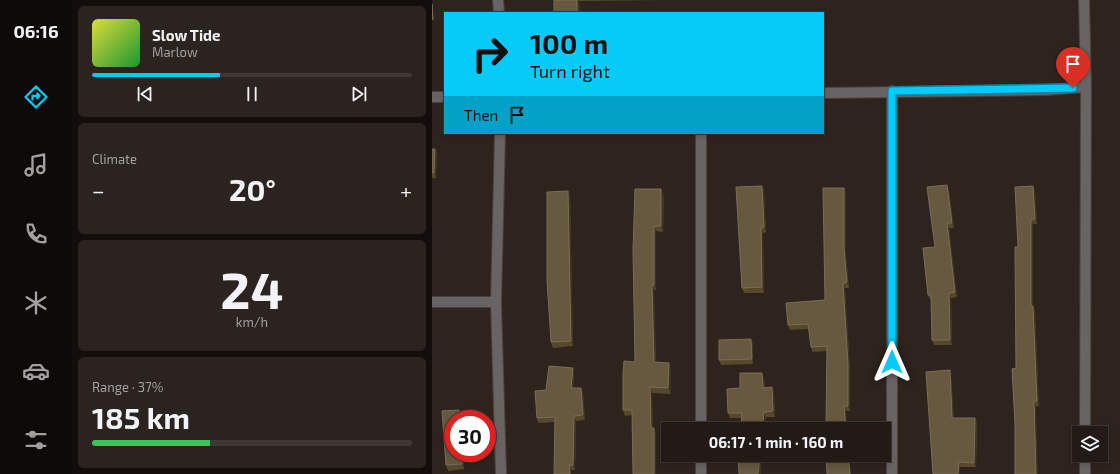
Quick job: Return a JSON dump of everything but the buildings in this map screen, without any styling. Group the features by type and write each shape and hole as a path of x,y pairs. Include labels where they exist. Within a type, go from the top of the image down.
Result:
{"street":[{"path":"498,0 498,12"},
{"path":"1084,0 1086,87 1085,426"},
{"path":"824,93 1046,90 1086,87"},
{"path":"892,91 892,474"},
{"path":"432,97 444,97"},
{"path":"500,134 496,302 501,474"},
{"path":"701,134 701,422"},
{"path":"432,302 496,302"},
{"path":"701,462 701,474"},
{"path":"1085,462 1085,474"}],"route":[{"path":"892,362 892,91 1046,90 1073,88"}]}
